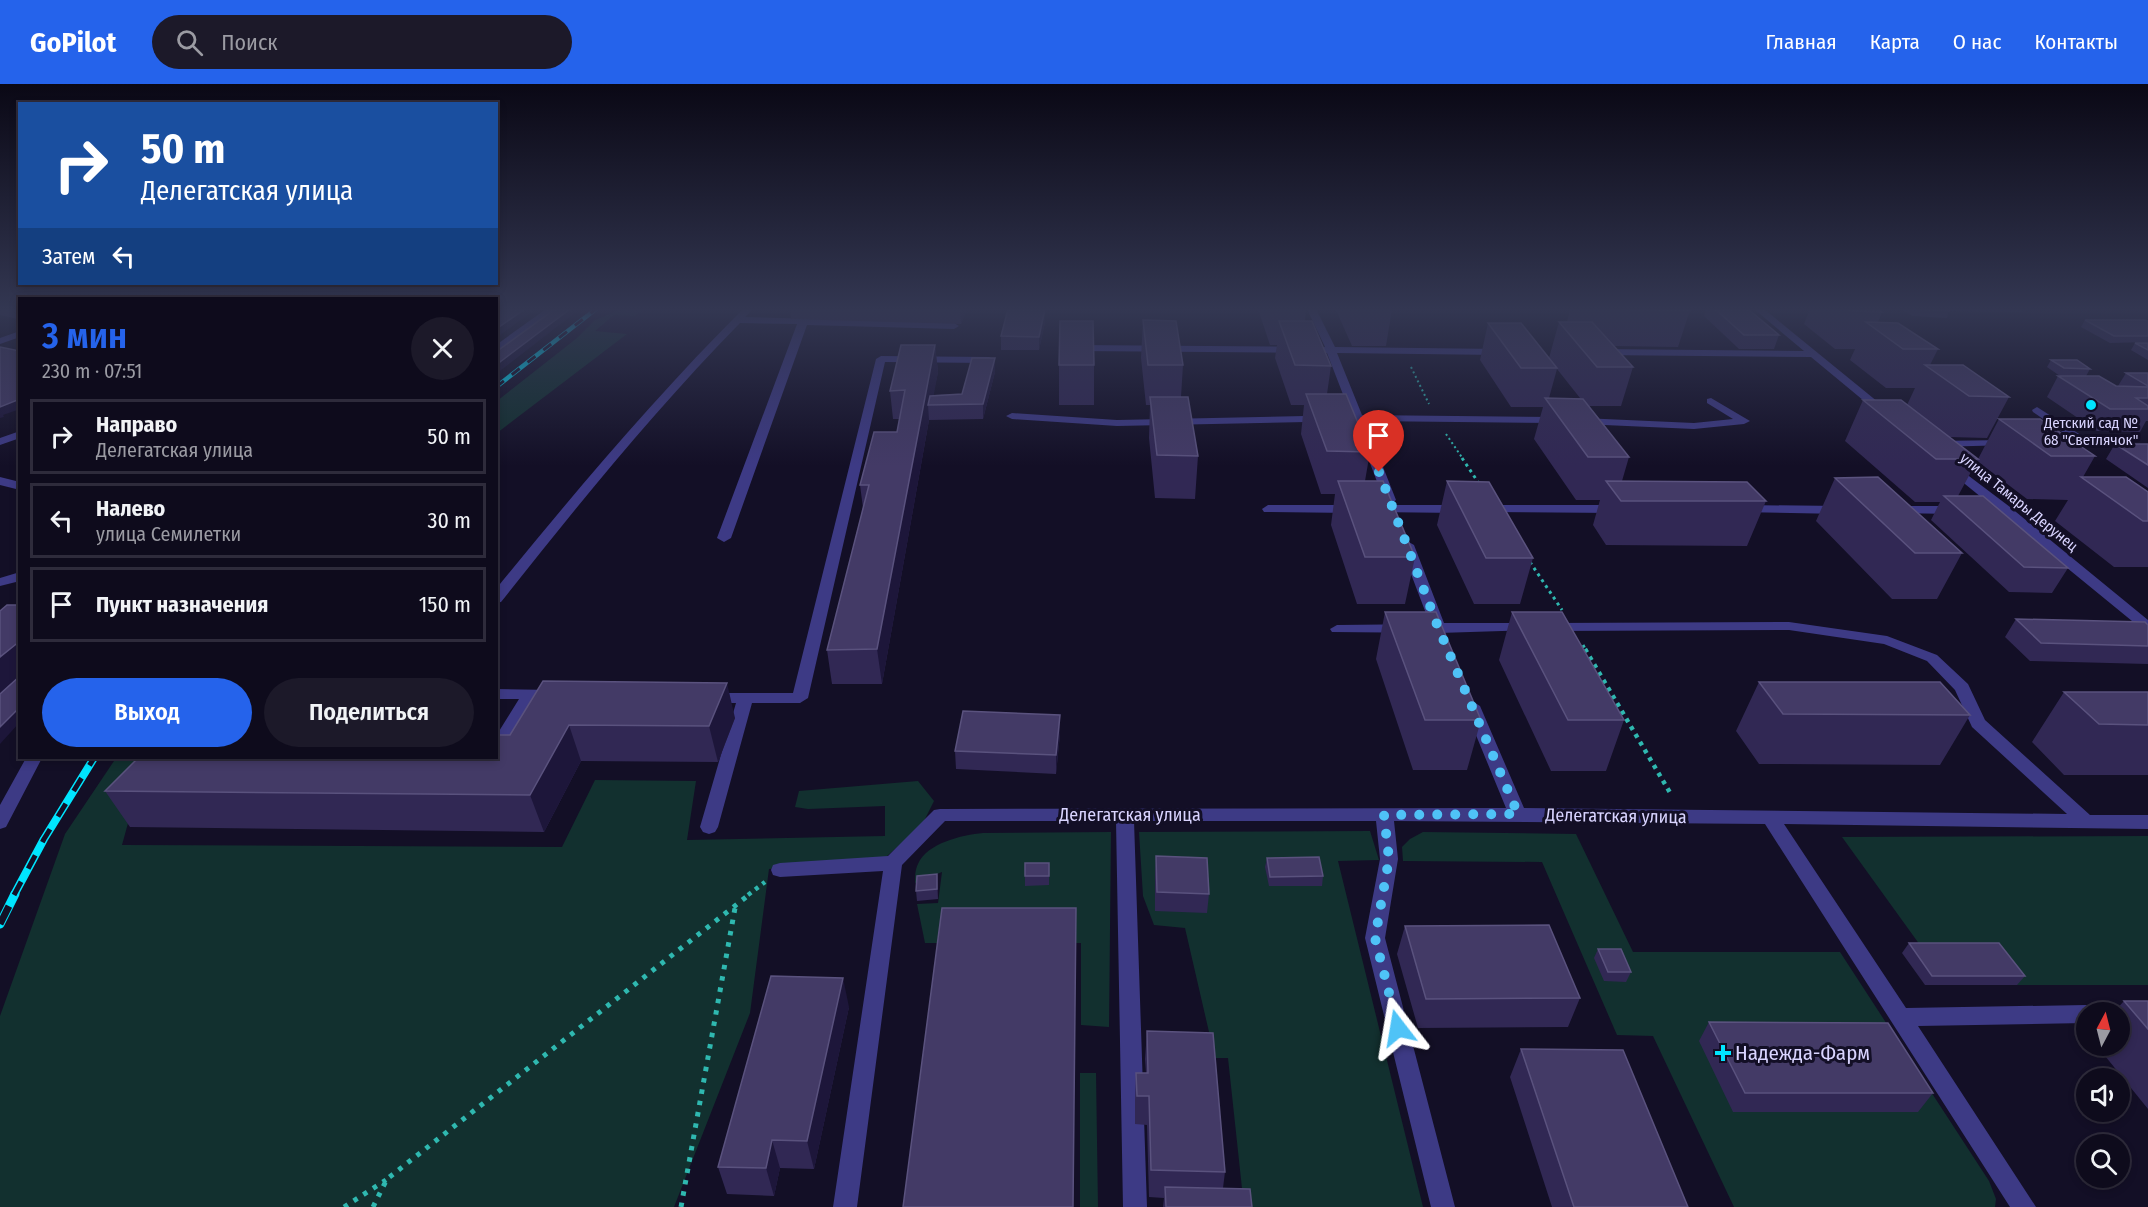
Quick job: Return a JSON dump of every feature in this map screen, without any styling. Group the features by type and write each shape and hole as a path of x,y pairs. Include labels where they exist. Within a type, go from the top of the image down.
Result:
{"street":[{"path":"498,597 589,483 697,361"},
{"path":"724,538 789,361"},
{"path":"697,697 800,698 881,361"},
{"path":"1336,361 1441,633"},
{"path":"1823,361 1896,421"},
{"path":"1012,416 1117,423 1358,418 1606,421 1694,426 1744,421 1711,401"},
{"path":"2037,410 2083,441 2037,442"},
{"path":"0,442 18,435"},
{"name":"улица Тамары Дерунец","path":"2014,442 1923,444 2148,627"},
{"path":"0,481 18,486"},
{"path":"1268,509 1397,519 1495,509 1626,509"},
{"path":"1733,509 1852,510"},
{"path":"1887,510 2006,510"},
{"path":"0,582 18,577"},
{"path":"1337,629 1441,633 1789,626 1887,640 1932,658 1962,688 1978,723 2085,821"},
{"path":"1466,693 1518,814"},
{"path":"498,694 566,695"},
{"path":"498,745 530,695"},
{"path":"709,827 745,698"},
{"path":"1,817 33,759"},
{"name":"Делегатская улица","path":"893,863 940,815 1518,814 2148,822"},
{"path":"1125,815 1136,1207"},
{"path":"1384,815 1389,859 1375,938 1443,1207"},
{"path":"1771,818 2024,1207"},
{"path":"780,870 893,863 844,1207"},
{"path":"1900,1017 2076,1014"}],"path":[{"path":"1408,361 1436,419 1495,509"},
{"path":"1526,556 1563,613"},
{"path":"1582,642 1684,817"},
{"path":"344,1207 387,1179 780,870"},
{"path":"681,1207 735,907"},
{"path":"373,1207 387,1179"}],"green space":[{"path":"547,361 591,361 498,432 498,400"},
{"path":"115,759 178,759 133,805 122,845 562,847 595,780 696,781 687,840 885,836 885,806 808,809 795,807 799,791 918,781 934,801 922,825 886,857 769,869 750,1013 674,1207 0,1207 0,1016 65,834"},
{"path":"1370,831 1379,860 1338,861 1423,1207 1244,1207 1228,1058 1215,1058 1185,928 1154,925 1143,896 1139,832"},
{"path":"1111,832 1109,1027 1081,1025 1081,943 925,943 917,904 938,903 942,872 915,883 915,873 923,857 937,845 956,838 983,833"},
{"path":"1423,832 1576,834 1633,952 1840,952 1989,1181 1996,1199 1995,1207 1734,1207 1653,1036 1617,1035 1542,862 1403,861 1402,847 1410,839"},
{"path":"2148,836 2148,985 2017,985 1992,953 1925,952 1842,837"},
{"path":"1080,1073 1096,1073 1098,1207 1080,1207"}],"building":[{"path":"0,361 18,361 18,400 0,407"},
{"path":"897,361 932,361 877,649 827,650 869,485 860,485 874,432 897,432 905,390 890,391"},
{"path":"971,361 994,361 983,404 928,405 930,396 962,394"},
{"path":"1059,361 1094,361 1094,365 1059,365"},
{"path":"1148,361 1182,361 1183,365 1148,365"},
{"path":"1294,361 1329,361 1331,366 1295,365"},
{"path":"1516,361 1552,361 1557,368 1521,368"},
{"path":"1592,361 1628,361 1633,367 1597,367"},
{"path":"2053,361 2079,361 2090,369 2064,368"},
{"path":"1925,365 1963,365 2009,397 1969,396"},
{"path":"2126,373 2148,373 2148,386"},
{"path":"2058,376 2099,376 2116,386 2148,387 2148,398 2136,398 2148,406 2148,409 2110,409"},
{"path":"1306,394 1346,394 1370,452 1327,451"},
{"path":"1150,397 1188,397 1198,456 1157,455"},
{"path":"1545,398 1583,399 1629,457 1588,457"},
{"path":"1863,400 1901,400 1978,459 1936,459"},
{"path":"1999,419 2040,419 2095,456 2051,456"},
{"path":"2115,444 2148,444 2148,465"},
{"path":"1878,477 1962,553 1915,553 1835,478"},
{"path":"2081,477 2126,477 2148,492 2148,521 2143,521"},
{"path":"1338,481 1383,481 1415,557 1365,557"},
{"path":"1447,481 1489,482 1533,558 1486,558"},
{"path":"1606,481 1747,482 1766,501 1621,501"},
{"path":"1944,496 1983,496 2068,568 2024,567"},
{"path":"7,605 18,605 18,643 0,657 0,611"},
{"path":"1385,612 1436,612 1481,720 1425,720"},
{"path":"1512,612 1562,612 1624,720 1568,720"},
{"path":"2016,619 2145,622 2148,625 2148,646 2041,643"},
{"path":"18,678 18,709 0,727 0,694"},
{"path":"543,681 727,683 709,726 569,725 530,795 105,791 137,759 498,759 498,735 510,735"},
{"path":"1759,682 1940,682 1970,715 1783,714"},
{"path":"2064,692 2148,692 2148,725 2099,724"},
{"path":"963,711 1060,715 1056,755 955,751"},
{"path":"1156,856 1207,858 1209,894 1157,892"},
{"path":"1319,857 1323,876 1270,877 1267,858"},
{"path":"1025,863 1049,863 1049,876 1025,876"},
{"path":"937,874 937,889 916,891 917,876"},
{"path":"942,908 1076,908 1073,1207 903,1207"},
{"path":"1549,925 1580,998 1426,999 1405,926"},
{"path":"1909,943 1999,943 2025,976 1932,976"},
{"path":"1598,949 1621,949 1631,972 1608,972"},
{"path":"771,976 843,978 807,1141 772,1140 766,1168 718,1167"},
{"path":"2148,1001 2148,1029 2130,1008 2130,1002 2125,1002"},
{"path":"1709,1022 1888,1023 1933,1093 1745,1093"},
{"path":"1147,1031 1213,1033 1225,1172 1151,1170 1149,1096 1137,1096 1136,1073 1148,1073"},
{"path":"1521,1049 1623,1050 1688,1207 1574,1207"},
{"path":"1165,1187 1250,1189 1252,1207 1166,1207"}],"railway":[{"path":"498,385 529,361"},
{"path":"14,895 44,839 93,759"},
{"path":"0,924 15,894"}],"place":[{"name":"Детский сад № 68 \"Светлячок\"","path":"2091,405"},
{"name":"Надежда-Фарм","path":"1723,1053"}],"route":[{"path":"1379,472 1438,627 1518,814 1384,815 1389,859 1375,938 1398,1028"}]}
